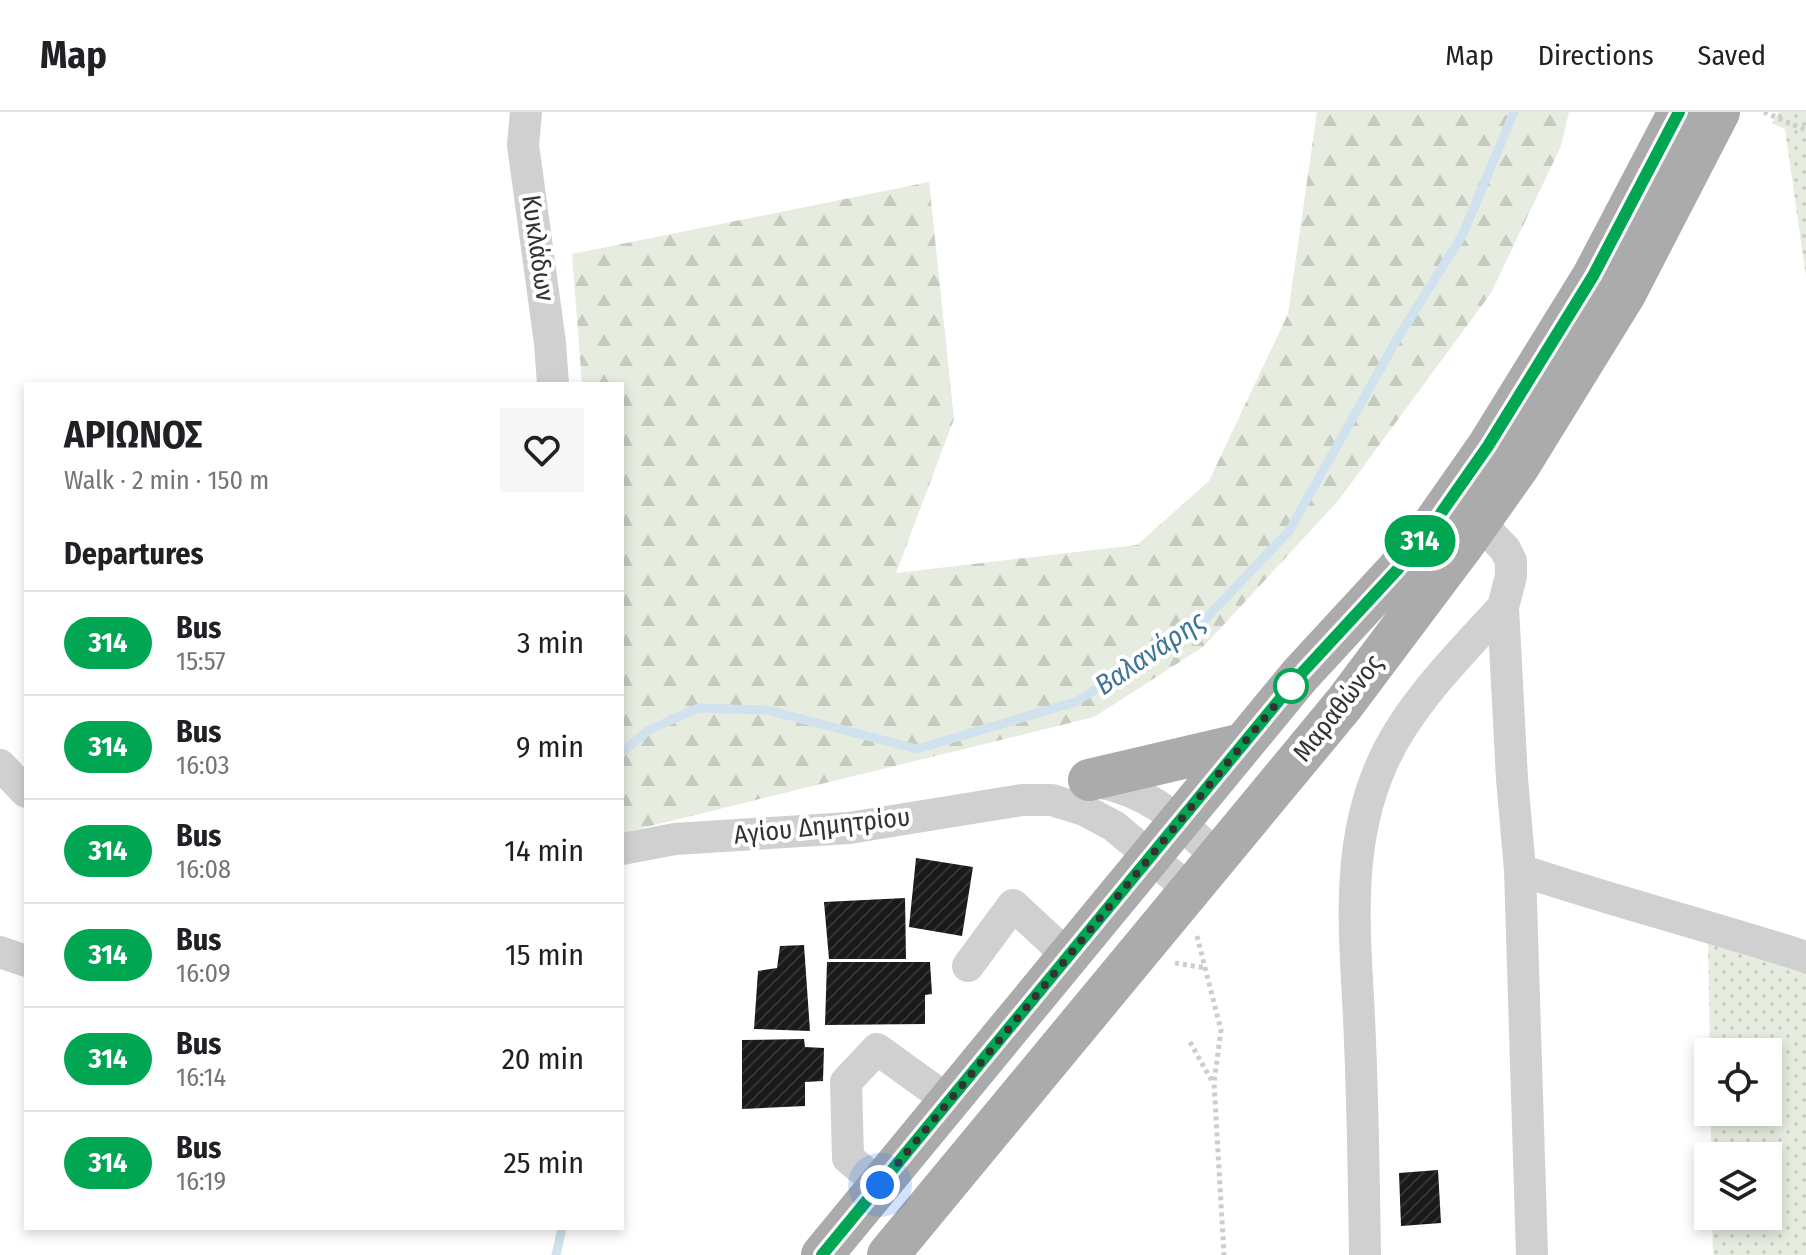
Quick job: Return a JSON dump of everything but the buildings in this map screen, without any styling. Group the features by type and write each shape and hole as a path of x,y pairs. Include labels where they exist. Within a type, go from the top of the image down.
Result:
{"main road":[{"name":"Μαραθώνος","path":"822,1255 1300,675 1397,570 1488,446 1593,276 1679,112"},
{"name":"Μαραθώνος","path":"888,1255 1344,704 1479,522 1519,466 1625,294 1719,112"},
{"path":"1089,780 1243,744"}],"street":[{"name":"Κυκλάδων","path":"526,112 523,145 553,382"},
{"path":"1479,522 1505,549 1511,561 1511,576 1503,607 1520,870 1532,1255"},
{"path":"1365,1255 1363,1110 1357,956 1352,919 1357,847 1381,764 1399,733 1450,665 1503,607"},
{"path":"0,765 24,790"},
{"path":"1089,780 1124,788 1171,813 1217,857"},
{"name":"Αγίου Δημητρίου","path":"626,848 675,839 849,828 1022,800 1089,780"},
{"name":"Αγίου Δημητρίου","path":"1022,800 1052,800 1084,810 1114,826 1151,855 1183,898"},
{"path":"1520,870 1806,957"},
{"path":"968,966 1013,905 1068,956"},
{"path":"0,952 24,960"},
{"path":"880,1185 848,1158 846,1082 877,1049 949,1101"}],"path":[{"path":"1764,112 1806,130"},
{"path":"1183,898 1193,922 1221,1030 1214,1083 1224,1255"},
{"path":"1190,1042 1214,1083"}],"green space":[{"path":"1317,112 1569,112 1561,146 1491,293 1338,501 1203,647 1094,717 624,833 624,382 582,382 572,254 929,182 954,419 896,573 1137,545 1209,481 1288,314"},
{"path":"1779,112 1806,112 1806,277 1785,129 1772,123"},
{"path":"1708,935 1806,964 1806,1255 1713,1255 1712,1230 1782,1230 1782,1142 1711,1142 1711,1126 1782,1126 1782,1038 1710,1038"}],"waterway":[{"name":"Βαλανάρης","path":"624,750 649,730 698,708 767,710 917,749 1075,702 1195,630 1289,531 1400,334 1462,236 1514,112"},
{"name":"Βαλανάρης","path":"556,1255 562,1230"}],"bus line":[{"name":"314","path":"822,1255 1300,675 1397,570 1432,526 1488,446 1593,276 1679,112"}],"route":[{"path":"880,1185 1300,675 1291,686"}]}
